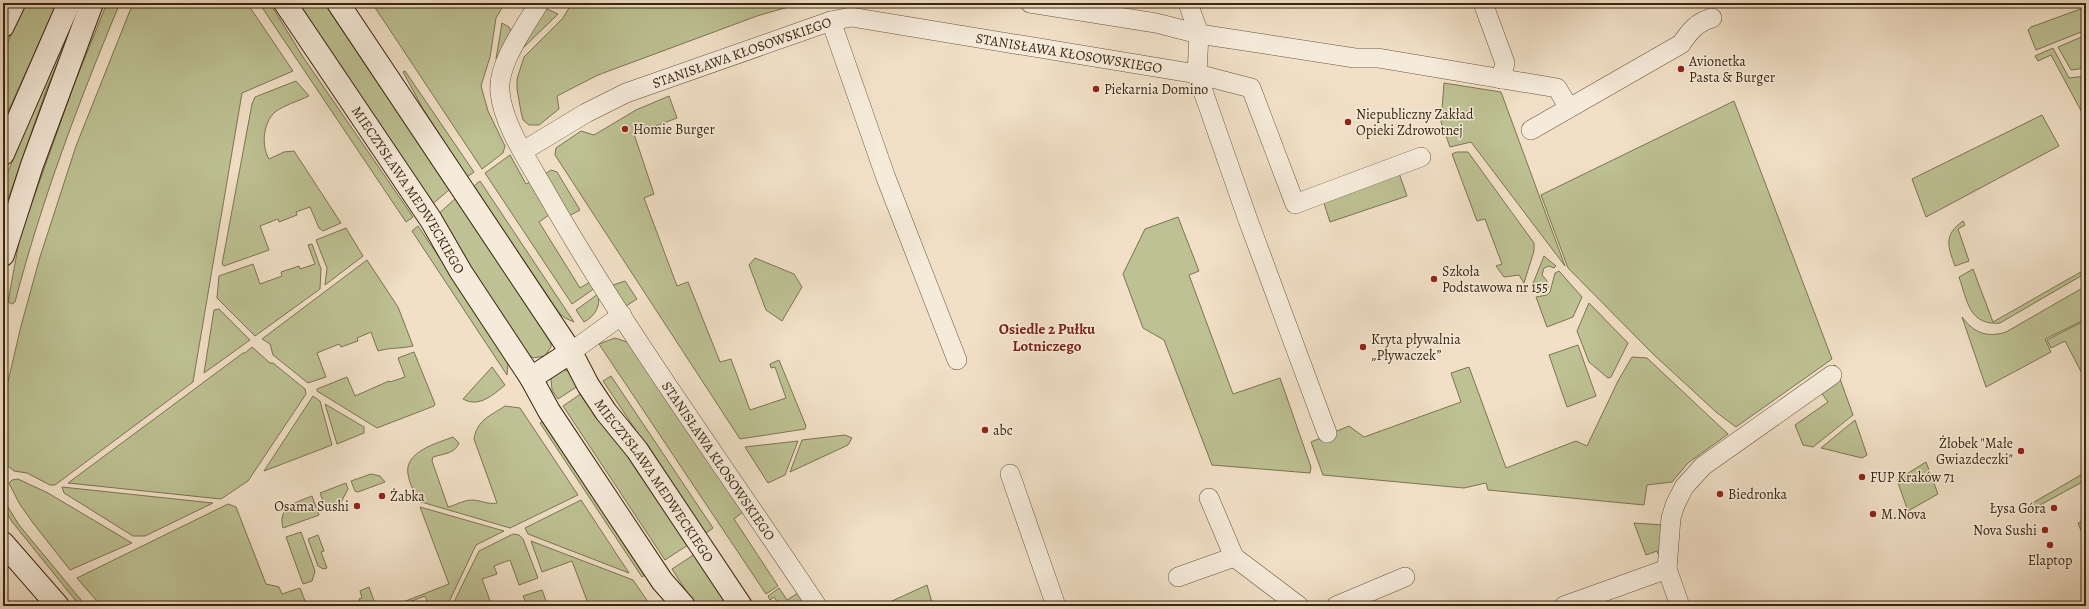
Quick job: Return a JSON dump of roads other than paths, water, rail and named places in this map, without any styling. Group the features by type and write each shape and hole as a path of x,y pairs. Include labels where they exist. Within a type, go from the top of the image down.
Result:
{"street":[{"path":"3,26 14,3"},
{"path":"3,154 69,3"},
{"path":"3,254 32,165 92,3"},
{"name":"MIECZYSŁAWA MEDWECKIEGO","path":"285,3 431,220 461,272 531,378 549,411 662,581 684,606"},
{"name":"MIECZYSŁAWA MEDWECKIEGO","path":"338,3 570,352 588,385 606,412 637,450 741,606"},
{"path":"523,151 503,109 500,95 500,81 511,52 539,3"},
{"path":"1030,3 1156,23 1199,34 1355,58 1378,58 1557,88 1569,108"},
{"path":"1188,3 1199,34 1197,74 1248,220 1327,433"},
{"path":"1483,3 1505,63 1501,79"},
{"name":"STANISŁAWA KŁOSOWSKIEGO","path":"817,606 622,315 569,233 523,151 586,113 626,93 831,21 851,17 1197,74 1251,88 1295,204 1421,157"},
{"path":"1531,130 1682,44 1692,29 1703,21 1712,18"},
{"path":"831,21 886,178 957,360"},
{"path":"531,378 622,315"},
{"path":"1680,606 1667,570 1671,518 1675,504 1684,487 1703,466 1832,375"},
{"path":"1010,474 1056,606"},
{"path":"1209,498 1234,556 1299,606"},
{"path":"3,525 34,578"},
{"path":"3,542 58,606"},
{"path":"1178,577 1234,556"},
{"path":"1564,606 1667,570"},
{"path":"1336,606 1405,577"}],"tram line":[{"path":"3,601 8,606"}],"place":[{"name":"Avionetka Pasta & Burger","path":"1681,69"},
{"name":"Piekarnia Domino","path":"1096,89"},
{"name":"Niepubliczny Zakład Opieki Zdrowotnej","path":"1348,122"},
{"name":"Homie Burger","path":"625,129"},
{"name":"Szkoła Podstawowa nr 155","path":"1434,279"},
{"name":"Kryta pływalnia „Pływaczek”","path":"1363,347"},
{"name":"abc","path":"985,430"},
{"name":"Żłobek \"Małe Gwiazdeczki\"","path":"2021,451"},
{"name":"FUP Kraków 71","path":"1862,477"},
{"name":"Biedronka","path":"1720,494"},
{"name":"Żabka","path":"382,496"},
{"name":"Osama Sushi","path":"357,506"},
{"name":"Łysa Góra","path":"2054,508"},
{"name":"M.Nova","path":"1873,514"},
{"name":"Nova Sushi","path":"2045,530"},
{"name":"Elaptop","path":"2050,545"}],"district":[{"name":"Osiedle 2 Pułku Lotniczego","path":"1047,338"}]}
